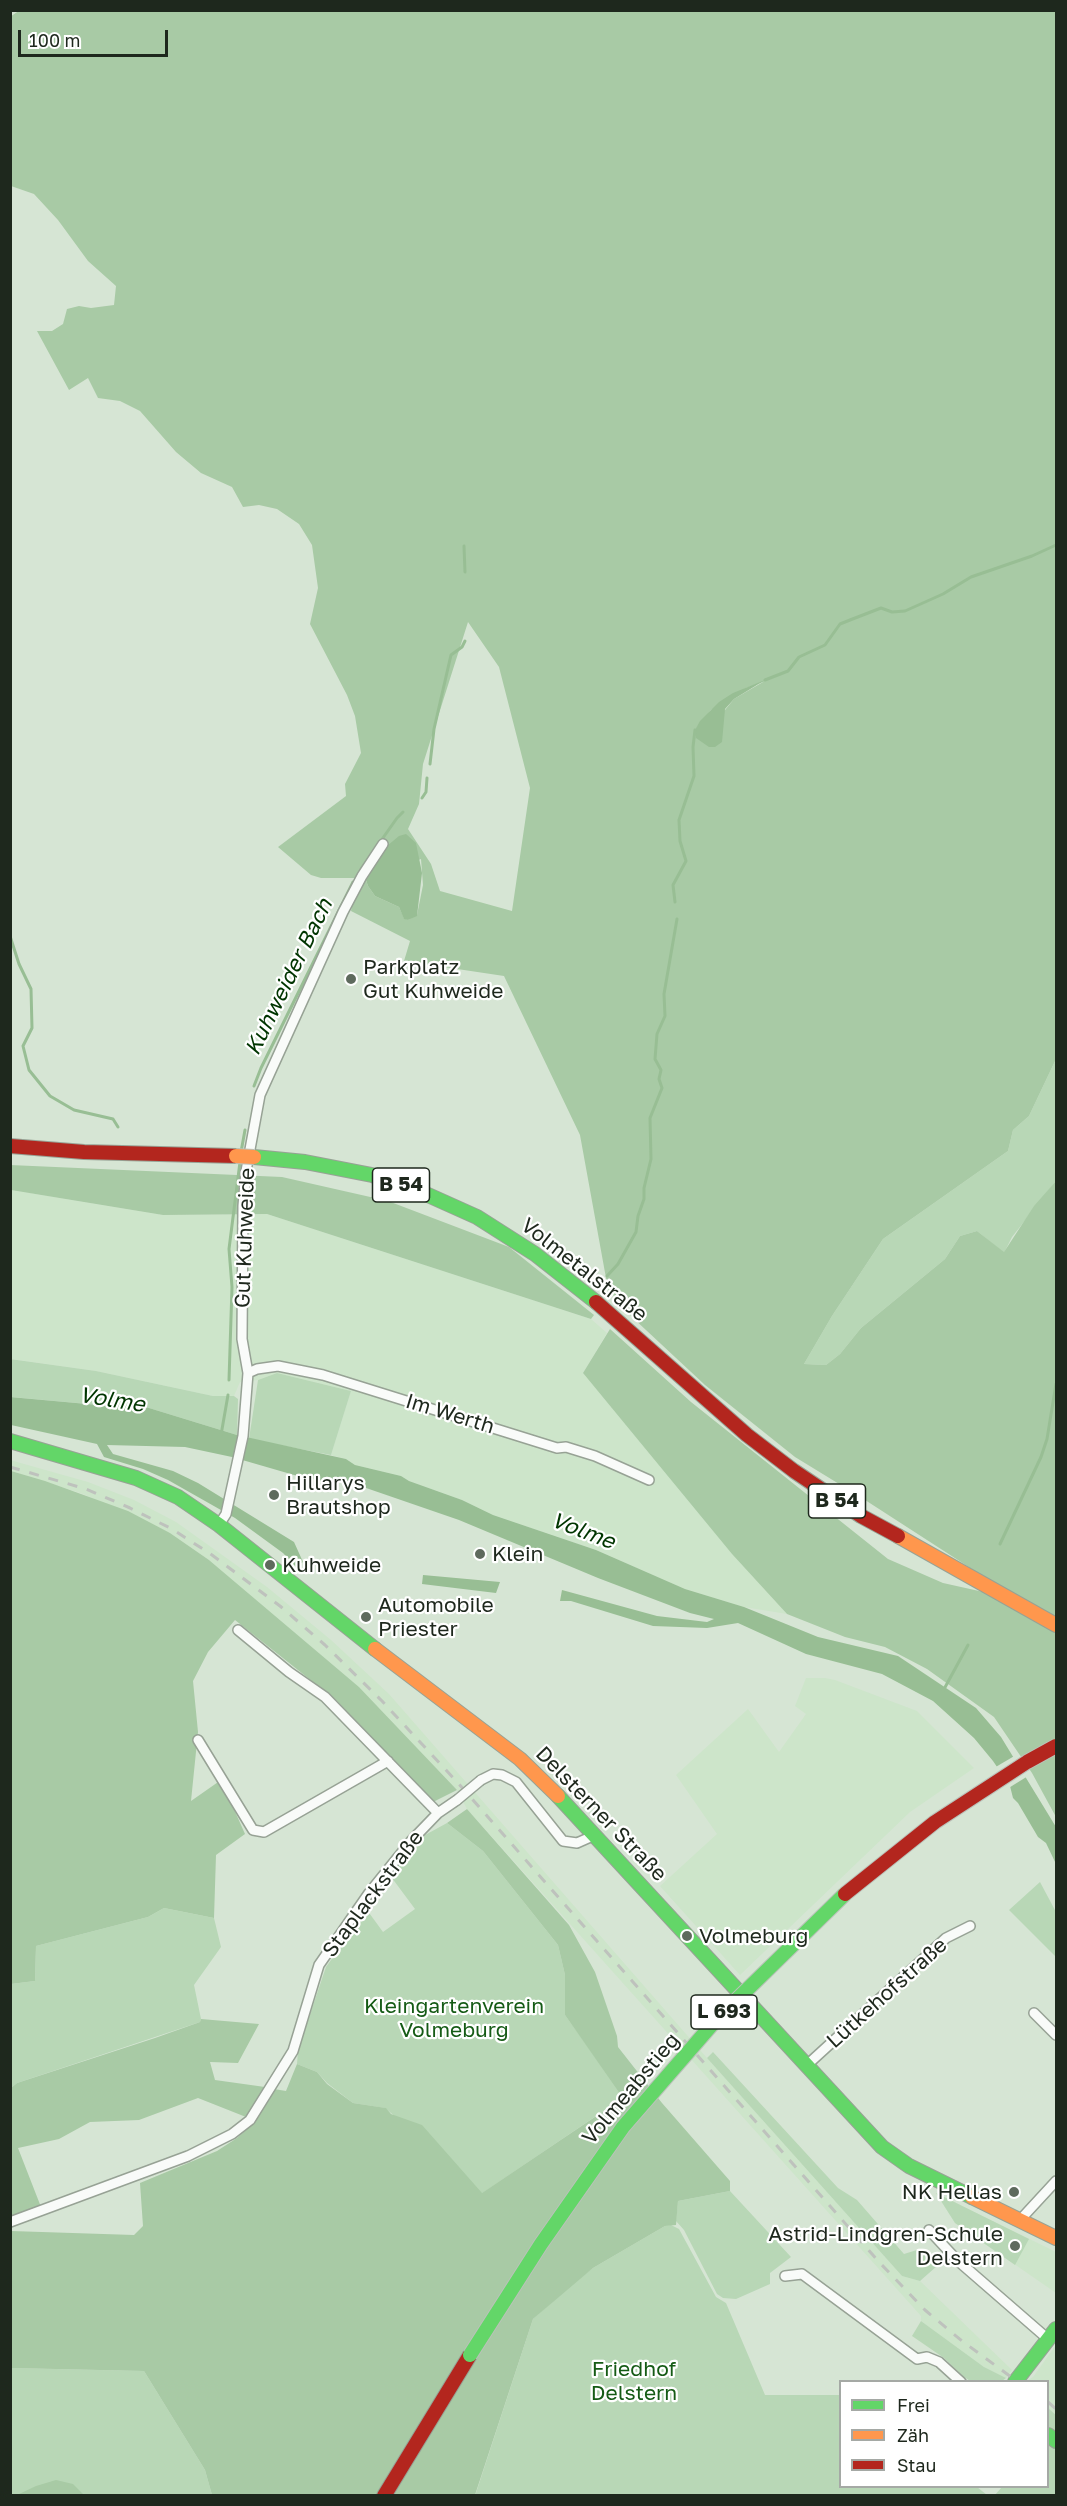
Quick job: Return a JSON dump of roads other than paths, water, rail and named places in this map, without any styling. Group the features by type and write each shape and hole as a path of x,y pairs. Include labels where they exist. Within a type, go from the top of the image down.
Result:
{"main road":[{"name":"Volmetalstraße","path":"10,1146 84,1152 236,1156 305,1162 372,1175 417,1191 477,1217 535,1254 578,1286 747,1436 827,1494 1056,1625"},
{"name":"Delsterner Straße","path":"10,1441 136,1478 223,1519 383,1655 520,1759 545,1782 869,2135 896,2157 1056,2238"},
{"name":"Volmeabstieg","path":"384,2496 541,2244 616,2136 716,2020 858,1883 935,1822 1027,1762 1056,1746"},
{"path":"1017,2380 1052,2334"}],"street":[{"name":"Gut Kuhweide","path":"223,1519 243,1436 248,1373 242,1340 243,1206 246,1171 260,1095 343,912 362,876 383,844"},
{"name":"Im Werth","path":"248,1373 257,1369 278,1366 323,1375 557,1448 566,1447 595,1456 649,1480"},
{"path":"238,1630 289,1672 325,1697 438,1813"},
{"path":"198,1740 253,1830 264,1832 388,1761"},
{"name":"Staplackstraße","path":"10,2222 188,2156 232,2134 250,2120 293,2051 319,1965 369,1893 411,1841 438,1813 458,1800 487,1775 502,1774 516,1782 563,1841 568,1844 585,1842 595,1835"},
{"name":"Lütkehofstraße","path":"807,2065 946,1938 970,1926"},
{"path":"1034,2013 1056,2035"},
{"path":"1020,2220 1056,2181"},
{"path":"929,2230 957,2260 1052,2334"},
{"path":"785,2276 802,2274 917,2359 927,2357 939,2362 959,2380"}],"waterway":[{"path":"765,680 788,671 799,657 825,645 840,624 881,608 892,612 905,611 943,594 971,577 1032,556 1056,545"},
{"name":"Kuhweider Bach","path":"464,546 465,572"},
{"name":"Kuhweider Bach","path":"430,764 434,729 451,655 462,647 465,641"},
{"path":"675,902 673,885 686,861 680,841 679,820 694,776 695,730"},
{"name":"Kuhweider Bach","path":"422,798 426,792 427,778"},
{"name":"Kuhweider Bach","path":"361,869 403,812"},
{"name":"Kuhweider Bach","path":"254,1086 353,882"},
{"path":"607,1276 618,1264 636,1232 638,1216 644,1199 644,1188 651,1159 650,1118 662,1088 659,1079 661,1070 655,1059 657,1034 665,1016 664,994 677,919"},
{"path":"10,936 19,964 31,989 32,1028 23,1046 29,1070 50,1096 74,1110 113,1119 118,1127"},
{"name":"Kuhweider Bach","path":"241,1152 245,1130"},
{"name":"Kuhweider Bach","path":"229,1380 232,1287 229,1249 240,1162"},
{"path":"1000,1544 1041,1457 1047,1439 1056,1384"},
{"name":"Kuhweider Bach","path":"221,1435 228,1395"},
{"path":"943,1691 968,1645"}],"railway":[{"path":"10,1467 86,1489 172,1529 212,1555 280,1606 325,1645 382,1701 458,1783 880,2263 925,2310 962,2341 1015,2380"},
{"path":"1049,2403 1056,2409"}],"place":[{"name":"Parkplatz Gut Kuhweide","path":"351,979"},
{"name":"Hillarys Brautshop","path":"274,1495"},
{"name":"Klein","path":"480,1554"},
{"name":"Kuhweide","path":"270,1565"},
{"name":"Automobile Priester","path":"366,1617"},
{"name":"Volmeburg","path":"687,1936"},
{"name":"NK Hellas","path":"1014,2192"},
{"name":"Astrid-Lindgren-Schule Delstern","path":"1015,2246"}],"water label":[{"name":"Volme","path":"112,1400"},
{"name":"Volme","path":"583,1531"}],"park label":[{"name":"Kleingartenverein Volmeburg","path":"454,2018"},
{"name":"Friedhof Delstern","path":"634,2381"}]}
